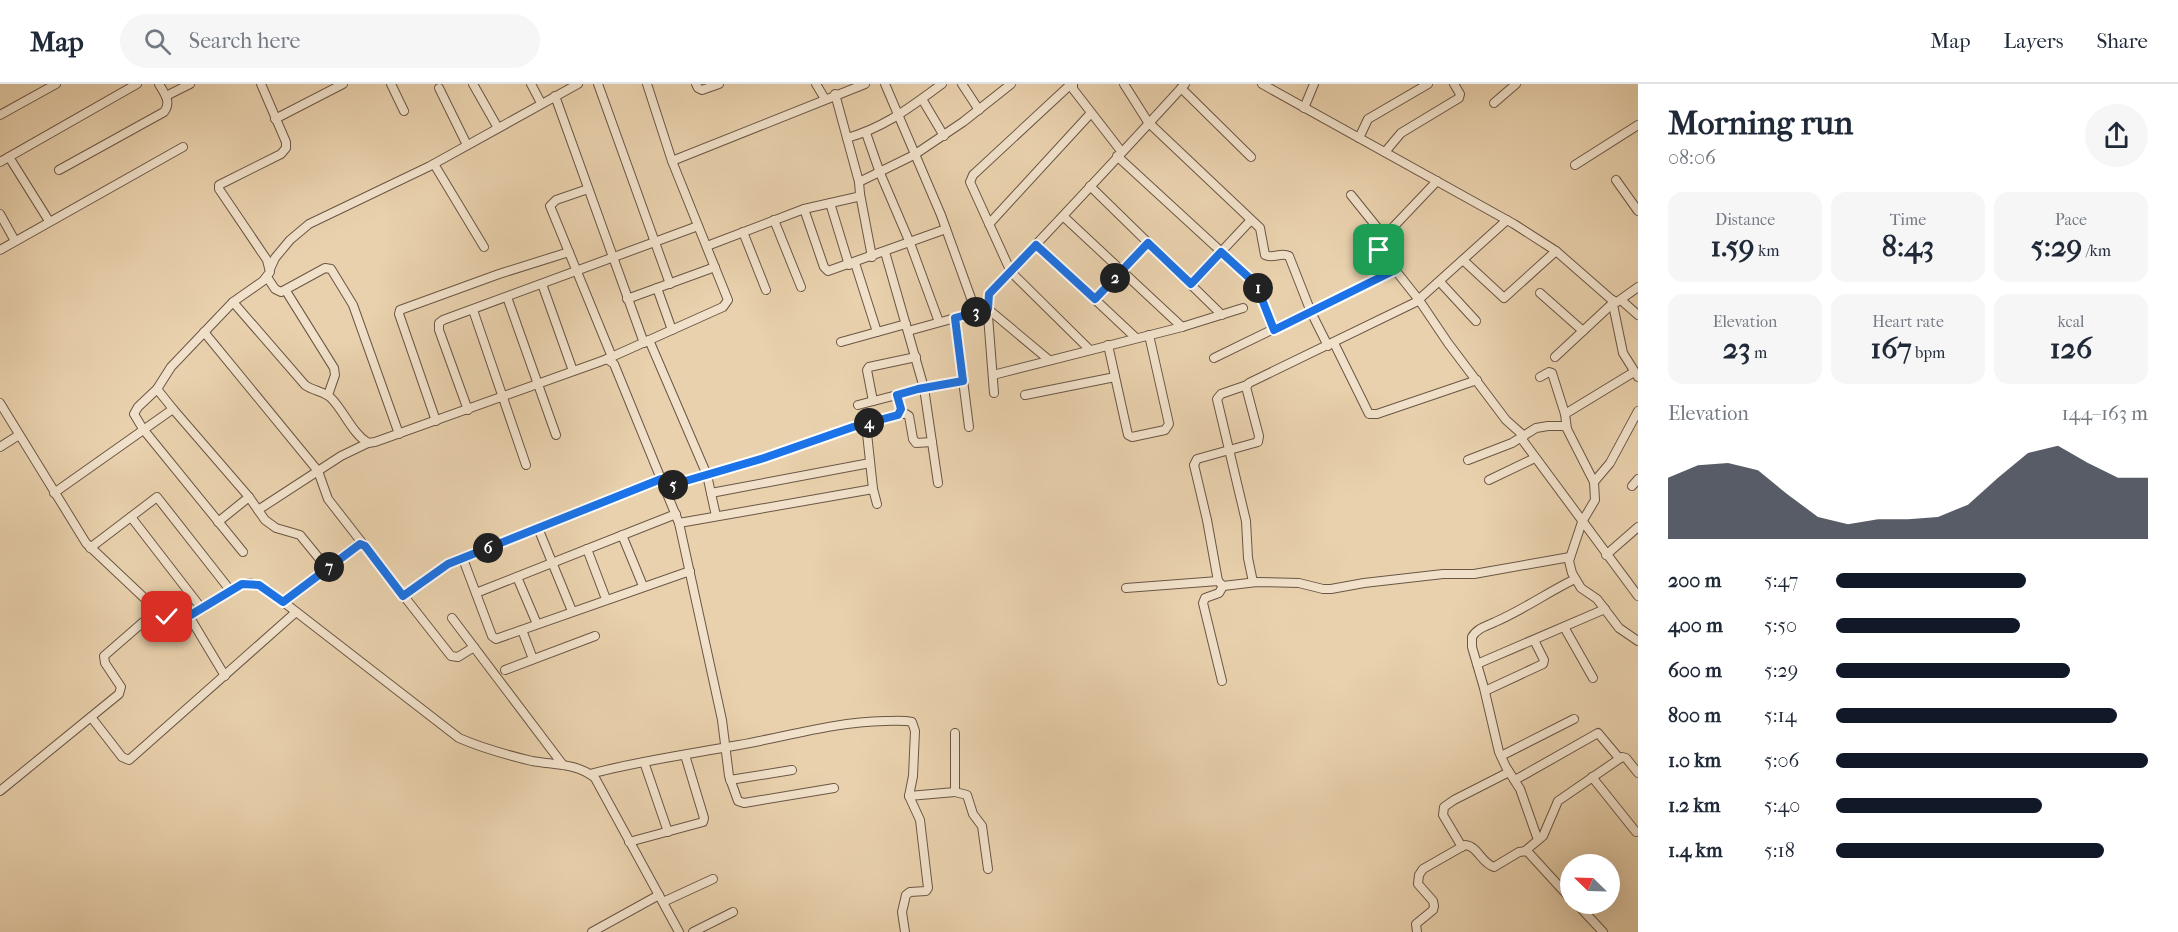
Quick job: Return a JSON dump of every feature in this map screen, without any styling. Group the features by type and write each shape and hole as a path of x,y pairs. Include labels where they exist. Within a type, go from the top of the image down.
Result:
{"street":[{"path":"0,115 56,84"},
{"path":"0,162 137,84"},
{"path":"59,170 162,114 168,106 166,96 159,84"},
{"path":"166,96 190,84"},
{"path":"261,84 287,145 284,152 219,185 219,189 267,260 268,273 278,292 286,291 325,268 331,269 353,305 399,434"},
{"path":"275,119 343,84"},
{"path":"391,84 404,111"},
{"path":"474,84 498,128"},
{"path":"531,84 541,103"},
{"path":"243,552 143,429 134,414 135,410 157,389 171,367 233,302 268,273 275,258 300,230 434,164 578,84"},
{"path":"598,84 670,284"},
{"path":"258,510 341,456 368,443 468,410 609,358 726,304 727,295 672,161 647,84"},
{"path":"696,84 702,90 719,84"},
{"path":"816,84 825,99"},
{"path":"672,161 835,94 865,84"},
{"path":"885,84 946,229 976,312"},
{"path":"847,138 866,133 899,116 942,84"},
{"path":"962,84 979,110"},
{"path":"1072,84 1073,90 1119,153 1256,284 1274,330"},
{"path":"1072,84 971,178 970,186 1011,272 1090,350"},
{"path":"1124,84 1148,122 1262,231 1265,255 1269,257 1289,255 1311,312 1369,414 1377,414 1477,380"},
{"path":"1262,84 1508,220 1556,251 1615,301 1638,315"},
{"path":"1304,108 1314,84"},
{"path":"1359,138 1368,119 1428,84"},
{"path":"1385,152 1401,133 1459,98 1460,94 1454,84"},
{"path":"1494,104 1516,84"},
{"path":"859,182 914,155 944,136 1008,85"},
{"path":"994,393 989,294 1183,86 1251,157"},
{"path":"439,88 467,146"},
{"path":"835,94 859,182 872,257"},
{"path":"555,96 627,299 707,475 716,516"},
{"path":"922,99 944,136"},
{"path":"988,224 1091,113"},
{"path":"1575,165 1638,125"},
{"path":"866,133 939,322"},
{"path":"0,250 183,147"},
{"path":"9,157 49,221"},
{"path":"434,164 484,247"},
{"path":"1616,180 1638,211"},
{"path":"1437,181 1378,242 1377,247 1419,300 1442,335 1509,424 1522,437 1535,458 1638,596"},
{"path":"1090,186 1222,315"},
{"path":"588,189 555,200 550,204 609,358 614,364 679,523 722,720 730,780 738,801 744,803 834,788"},
{"path":"707,246 804,209 857,197 860,194"},
{"path":"1351,195 1384,236"},
{"path":"830,203 877,332"},
{"path":"804,209 826,269 831,271 946,229"},
{"path":"0,214 15,241"},
{"path":"1063,216 1182,327"},
{"path":"774,220 801,287"},
{"path":"1191,284 1251,220"},
{"path":"1253,582 1249,563 1246,521 1217,399 1221,394 1247,385 1419,300 1508,220"},
{"path":"468,410 438,326 443,320 698,226"},
{"path":"743,232 766,290"},
{"path":"1095,299 1148,243"},
{"path":"1036,245 1136,338"},
{"path":"1463,260 1504,298 1556,251"},
{"path":"436,421 399,314 400,310 569,252"},
{"path":"885,252 924,388 938,483"},
{"path":"627,299 715,267"},
{"path":"1214,358 1395,270"},
{"path":"1440,282 1476,321"},
{"path":"542,284 573,371"},
{"path":"1555,357 1615,301 1638,286"},
{"path":"657,288 672,330"},
{"path":"286,291 334,368 335,375 328,395"},
{"path":"1540,293 1582,331"},
{"path":"507,297 556,435"},
{"path":"1565,414 1636,374 1620,346 1615,301"},
{"path":"233,302 305,385 314,391 328,395 368,443"},
{"path":"993,375 1182,327 1243,308"},
{"path":"840,342 877,332 939,322 988,309"},
{"path":"988,309 1048,360"},
{"path":"472,310 526,465"},
{"path":"955,318 969,427"},
{"path":"204,333 318,471 328,499 451,656 459,657 474,647"},
{"path":"1108,345 1128,435 1132,437 1167,429 1169,424 1149,335"},
{"path":"873,401 867,370 869,367 916,357"},
{"path":"1540,376 1552,373 1565,414 1566,426 1594,482 1595,500 1582,522 1569,566 1581,588 1594,596 1619,628 1638,641"},
{"path":"1025,395 1115,377"},
{"path":"858,405 924,388 963,381"},
{"path":"1222,681 1203,603 1205,598 1220,593 1220,583 1194,462 1197,459 1256,444 1259,440 1247,385"},
{"path":"157,389 270,524 303,538 327,568"},
{"path":"897,395 900,414"},
{"path":"0,403 76,530 90,548 167,617 176,620 189,616 230,590 242,584 251,583 268,590 459,738 520,758 564,765 590,774 599,782 679,932"},
{"path":"54,494 173,409"},
{"path":"1594,482 1610,462 1638,411"},
{"path":"403,596 438,570 538,528 663,483 707,475 900,414 909,416 913,439 916,443 932,442"},
{"path":"866,424 873,489 877,504"},
{"path":"1468,459 1541,427 1566,426"},
{"path":"0,447 19,435"},
{"path":"1489,480 1535,458"},
{"path":"711,493 870,463"},
{"path":"679,523 873,489"},
{"path":"90,548 157,497 230,590"},
{"path":"219,522 249,497"},
{"path":"476,593 676,514"},
{"path":"131,517 202,609"},
{"path":"1606,555 1638,527"},
{"path":"538,528 572,611"},
{"path":"622,535 643,586"},
{"path":"283,602 356,546 363,544"},
{"path":"587,549 606,599"},
{"path":"1126,588 1220,583 1230,586 1253,582 1303,583 1323,589 1332,589 1364,582 1443,574 1474,574 1570,557"},
{"path":"462,559 493,637 498,639 690,571"},
{"path":"517,577 537,624"},
{"path":"1538,840 1515,780 1501,756 1471,641 1474,633 1516,613 1540,597 1575,579"},
{"path":"1477,664 1605,609"},
{"path":"0,791 121,691 105,663 104,656 157,610"},
{"path":"91,717 122,757 129,760 297,612"},
{"path":"189,616 225,676"},
{"path":"452,618 564,765"},
{"path":"1564,627 1593,678"},
{"path":"522,630 533,659"},
{"path":"505,670 595,636"},
{"path":"1485,691 1543,664 1544,660 1534,640"},
{"path":"1501,756 1574,719"},
{"path":"590,774 850,722 909,721 914,724 915,731 913,776 909,796 920,820 928,888 926,891 910,892 906,895 902,912 905,932"},
{"path":"955,733 955,792"},
{"path":"1515,780 1598,733 1619,758"},
{"path":"629,842 701,824 704,820 685,755"},
{"path":"1417,932 1416,924 1433,910 1434,906 1433,901 1419,886 1419,875 1423,869 1467,845 1473,847 1485,863 1494,867 1525,851 1538,840 1545,831 1558,801 1619,758 1626,758 1638,773"},
{"path":"644,762 668,832"},
{"path":"730,780 792,770"},
{"path":"1462,847 1443,815 1444,807 1509,772"},
{"path":"1592,777 1636,832"},
{"path":"909,796 955,792 967,795 973,814 981,822 988,869"},
{"path":"1525,851 1560,887"},
{"path":"592,932 661,898 713,879"},
{"path":"693,932 733,912"},
{"path":"1586,914 1603,932"}],"route":[{"path":"167,617 176,620 184,619 242,584 259,585 283,602 360,544 365,546 403,596 448,564 661,479 665,487 764,458 853,427 898,415 901,409 897,395 963,381 955,318 988,309 989,294 1036,245 1095,299 1148,243 1191,284 1221,252 1256,284 1274,330 1395,270 1379,250"}]}
